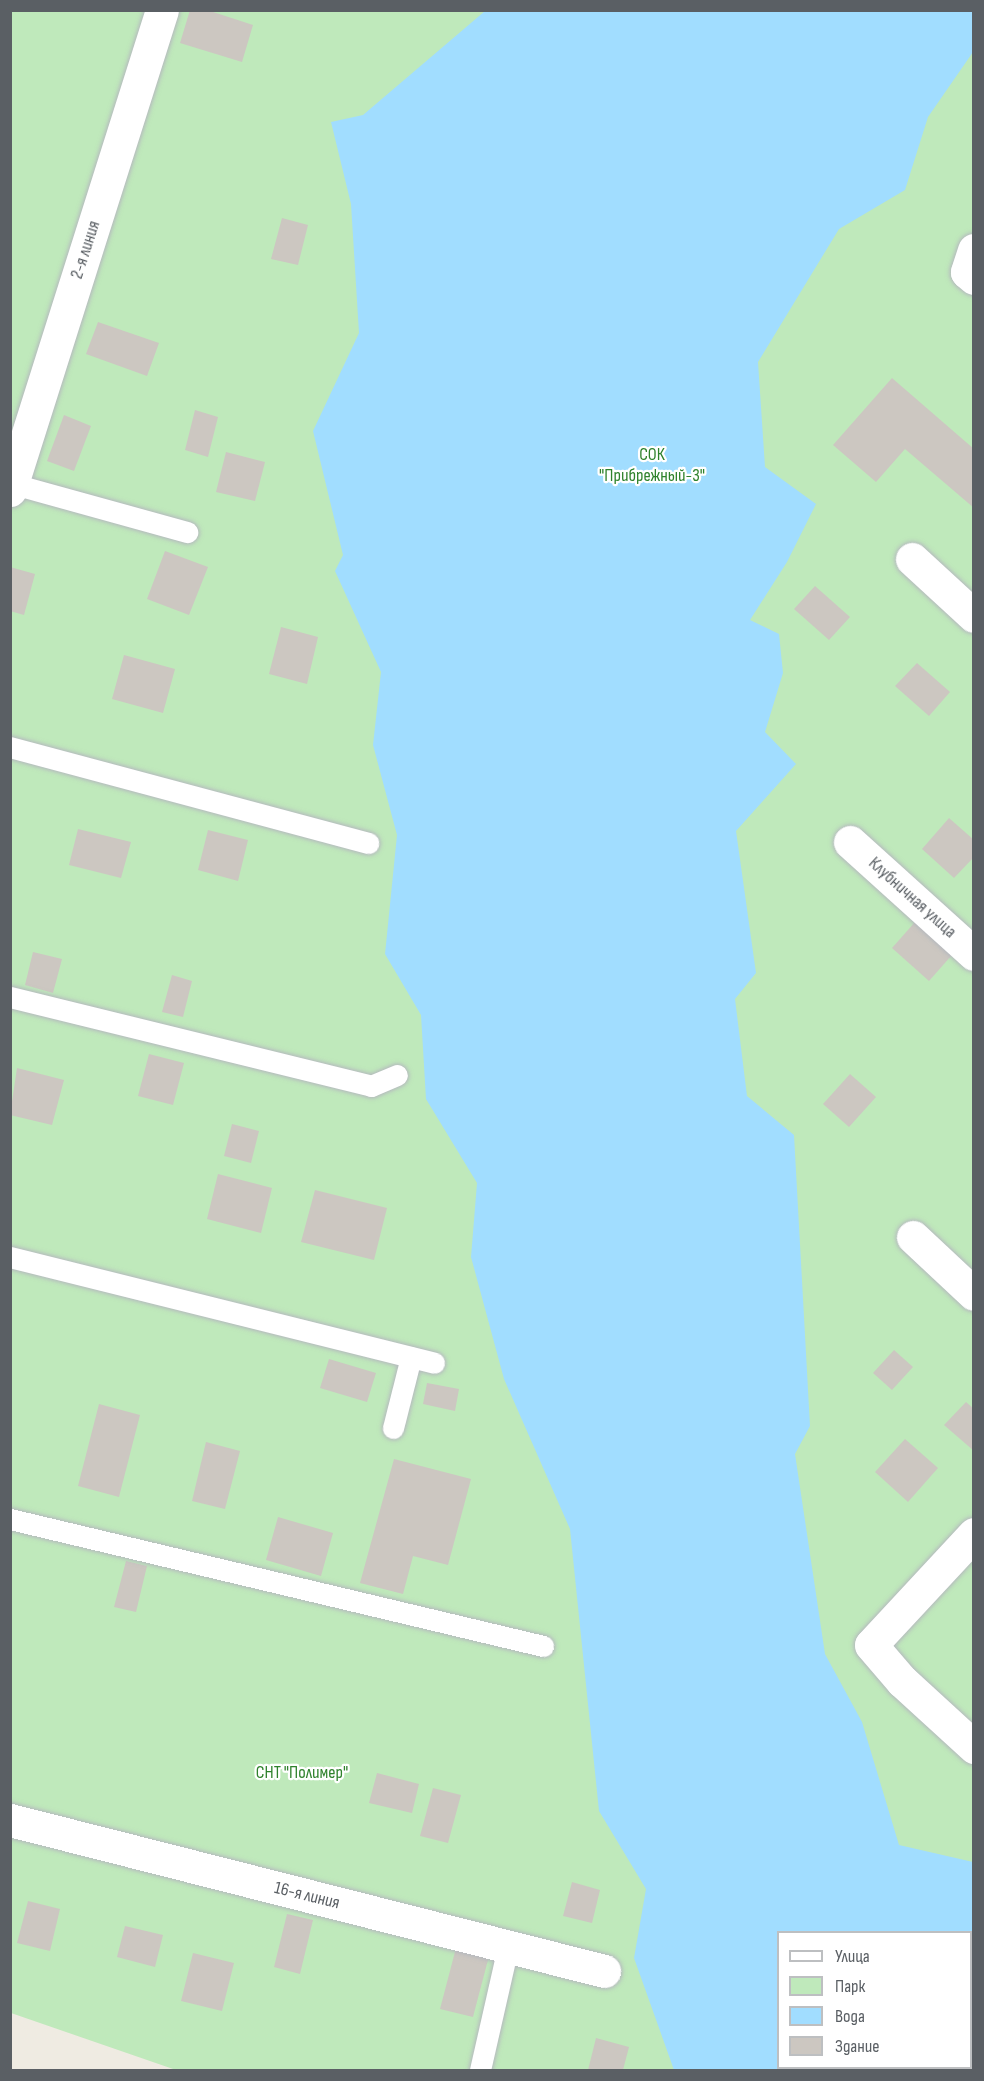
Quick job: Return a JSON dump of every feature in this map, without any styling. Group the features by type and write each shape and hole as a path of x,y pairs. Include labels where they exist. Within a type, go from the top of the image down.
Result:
{"street":[{"name":"2-я линия","path":"11,485 162,10"},
{"path":"912,559 974,616"},
{"name":"Клубничная улица","path":"850,842 974,954"},
{"path":"913,1237 974,1294"},
{"path":"974,1534 871,1645 902,1681 974,1747"},
{"name":"16-я линия","path":"10,1820 604,1971"}],"lane":[{"path":"11,485 187,532"},
{"path":"10,747 368,843"},
{"path":"10,997 371,1086 398,1076"},
{"path":"10,1257 434,1363"},
{"path":"393,1428 411,1357"},
{"path":"10,1519 543,1646"},
{"path":"480,2070 508,1947"}],"green space":[{"name":"СНТ \"Полимер\"","path":"11,11 973,11 973,2070 176,2070 11,2013"}],"water":[{"name":"СОК \"Прибрежный-3\"","path":"485,11 973,11 973,52 928,117 905,190 839,229 758,362 765,467 816,504 787,562 750,620 779,634 783,673 765,732 796,764 736,831 756,973 735,999 747,1096 794,1135 810,1426 795,1454 825,1654 862,1722 899,1845 973,1862 973,2070 674,2070 634,1958 646,1889 599,1811 570,1529 504,1379 471,1257 477,1183 426,1099 421,1015 385,954 397,835 373,745 381,672 335,571 343,555 313,431 359,333 351,204 331,122 363,115"}],"building":[{"path":"190,10 207,10 253,25 242,62 180,43"},
{"path":"282,218 308,225 298,265 271,259"},
{"path":"98,322 159,343 147,376 86,354"},
{"path":"892,378 974,449 974,508 905,449 876,482 833,445"},
{"path":"195,410 218,417 208,457 185,450"},
{"path":"64,415 91,426 74,471 47,461"},
{"path":"226,452 265,462 255,501 216,492"},
{"path":"165,551 208,567 189,615 147,599"},
{"path":"10,567 35,574 24,615 10,611"},
{"path":"815,586 850,617 829,640 794,609"},
{"path":"281,627 318,637 307,684 269,674"},
{"path":"124,655 175,669 163,713 112,699"},
{"path":"917,663 950,692 929,716 895,686"},
{"path":"949,818 974,840 974,857 954,878 922,849"},
{"path":"78,829 131,842 121,878 69,865"},
{"path":"208,830 248,840 238,881 198,870"},
{"path":"915,922 952,955 929,981 892,948"},
{"path":"33,952 62,959 53,993 25,985"},
{"path":"172,975 192,981 183,1017 162,1012"},
{"path":"149,1054 184,1063 173,1105 138,1096"},
{"path":"17,1068 64,1080 52,1125 10,1115"},
{"path":"850,1074 876,1097 849,1127 823,1104"},
{"path":"232,1124 259,1131 251,1163 224,1156"},
{"path":"218,1174 272,1188 261,1233 207,1219"},
{"path":"315,1190 387,1208 374,1260 301,1242"},
{"path":"894,1350 913,1367 892,1390 873,1373"},
{"path":"329,1359 376,1373 367,1402 320,1388"},
{"path":"427,1383 459,1389 455,1411 423,1404"},
{"path":"966,1402 974,1409 974,1451 944,1425"},
{"path":"99,1404 140,1415 119,1497 78,1486"},
{"path":"905,1439 938,1468 908,1502 875,1472"},
{"path":"206,1442 240,1451 225,1509 192,1501"},
{"path":"394,1459 471,1479 448,1565 413,1556 403,1594 360,1583"},
{"path":"278,1517 333,1533 321,1576 266,1560"},
{"path":"126,1561 147,1566 136,1612 114,1607"},
{"path":"377,1773 419,1784 412,1813 369,1803"},
{"path":"433,1788 461,1795 448,1843 420,1836"},
{"path":"572,1882 600,1890 592,1923 563,1916"},
{"path":"28,1901 60,1909 50,1951 17,1943"},
{"path":"287,1914 313,1920 300,1974 274,1967"},
{"path":"125,1926 163,1935 155,1967 117,1957"},
{"path":"456,1948 489,1956 473,2017 440,2009"},
{"path":"193,1953 234,1963 222,2011 181,2001"},
{"path":"596,2038 629,2047 623,2070 588,2070"}]}
